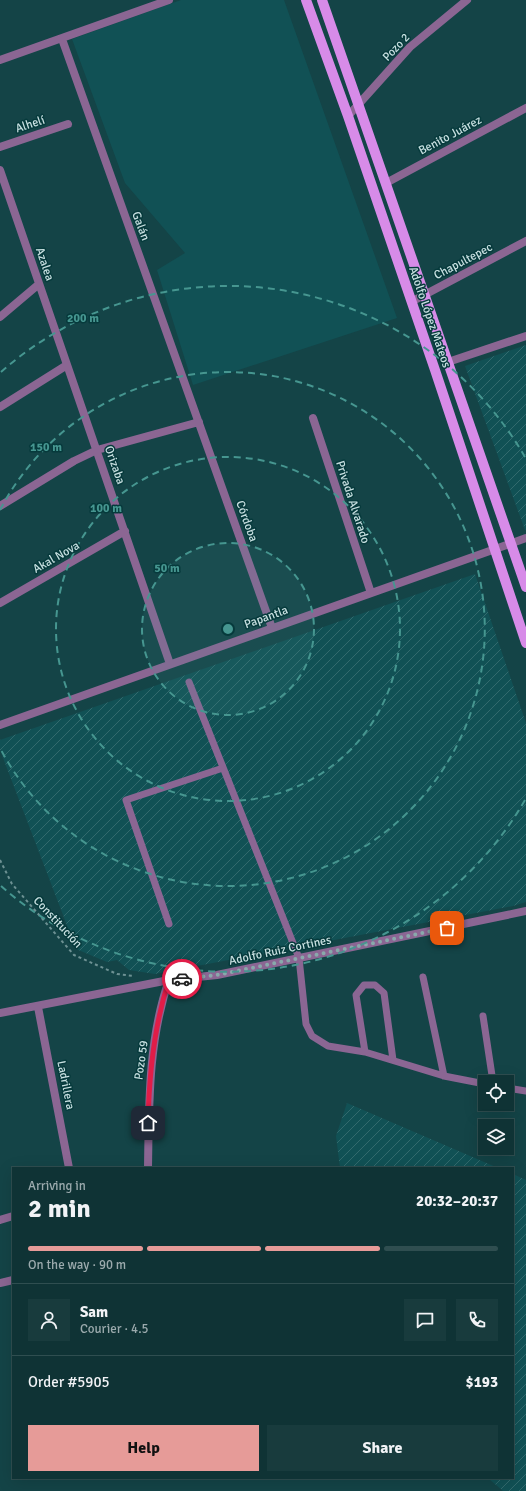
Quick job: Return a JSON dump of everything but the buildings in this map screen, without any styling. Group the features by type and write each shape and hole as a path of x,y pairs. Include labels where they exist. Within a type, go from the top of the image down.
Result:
{"main road":[{"name":"Adolfo López Mateos","path":"306,0 348,116 496,548 526,643"},
{"name":"Adolfo López Mateos","path":"322,0 526,587"}],"street":[{"path":"2,57 62,39 169,0"},
{"name":"Pozo 2","path":"348,116 410,47 467,0"},
{"name":"Galán","path":"62,39 199,422"},
{"name":"Benito Juárez","path":"386,183 526,108"},
{"name":"Alhelí","path":"0,147 68,124"},
{"name":"Azalea","path":"0,170 68,365"},
{"path":"0,198 7,192"},
{"name":"Chapultepec","path":"411,302 526,241"},
{"path":"0,317 39,284"},
{"path":"448,362 526,336"},
{"path":"0,407 68,365"},
{"name":"Orizaba","path":"68,365 170,664"},
{"name":"Privada Alvarado","path":"313,418 370,593"},
{"path":"0,506 74,461 97,450 199,422"},
{"name":"Córdoba","path":"199,422 272,628"},
{"name":"Akal Nova","path":"0,603 125,531"},
{"name":"Papantla","path":"0,725 526,538"},
{"name":"Adolfo Ruiz Cortines","path":"0,1013 38,1007 169,980 217,975 526,911"},
{"name":"Pozo 59","path":"148,1167 149,1092 161,1002 169,980"},
{"name":"Ladrillera","path":"38,1007 69,1167"},
{"path":"0,1220 12,1216"},
{"path":"0,1283 12,1280"}],"lane":[{"path":"189,682 299,958 306,1024 312,1036 328,1046 365,1052 444,1076 478,1083"},
{"path":"169,924 126,800 223,768"},
{"path":"423,977 444,1076"},
{"path":"365,1052 356,995 364,984 374,984 384,993 393,1060"},
{"path":"483,1016 492,1075"},
{"path":"514,1089 526,1091"}],"path":[{"name":"Constitución","path":"0,860 12,884 74,955 117,974 140,977"}],"shaded area":[{"path":"181,0 284,0 397,318 193,385 157,270 185,253 125,183 72,39"},
{"path":"526,345 526,530 525,530 465,366"},
{"path":"475,574 526,723 526,902 513,906 155,974 129,970 117,960 107,962 76,949 0,750 0,740"},
{"path":"347,1103 496,1167 340,1167 336,1136"},
{"path":"514,1174 526,1180 526,1491 503,1491 489,1479 514,1479"}],"way so far":[{"path":"182,979 217,975 447,928"}],"route":[{"path":"148,1123 149,1092 161,1002 169,980 182,979"}]}
